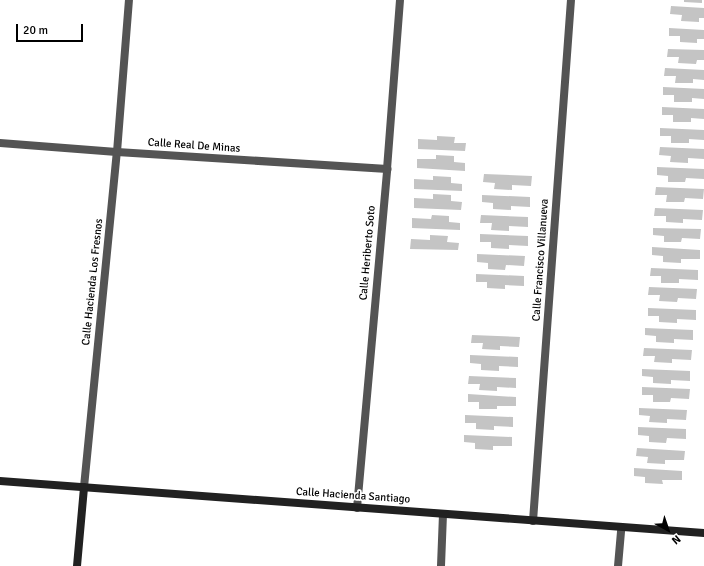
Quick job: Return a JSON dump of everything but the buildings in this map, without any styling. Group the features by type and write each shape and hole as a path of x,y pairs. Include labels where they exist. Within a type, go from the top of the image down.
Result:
{"street":[{"name":"Calle Hacienda Los Fresnos","path":"77,566 117,152 129,0"},
{"name":"Calle Heriberto Soto","path":"356,508 387,169 400,0"},
{"name":"Calle Francisco Villanueva","path":"533,521 571,0"},
{"name":"Calle Real De Minas","path":"0,143 387,169"},
{"name":"Calle Hacienda Santiago","path":"0,481 704,533"},
{"path":"441,566 443,514"},
{"path":"618,566 622,528"}]}
